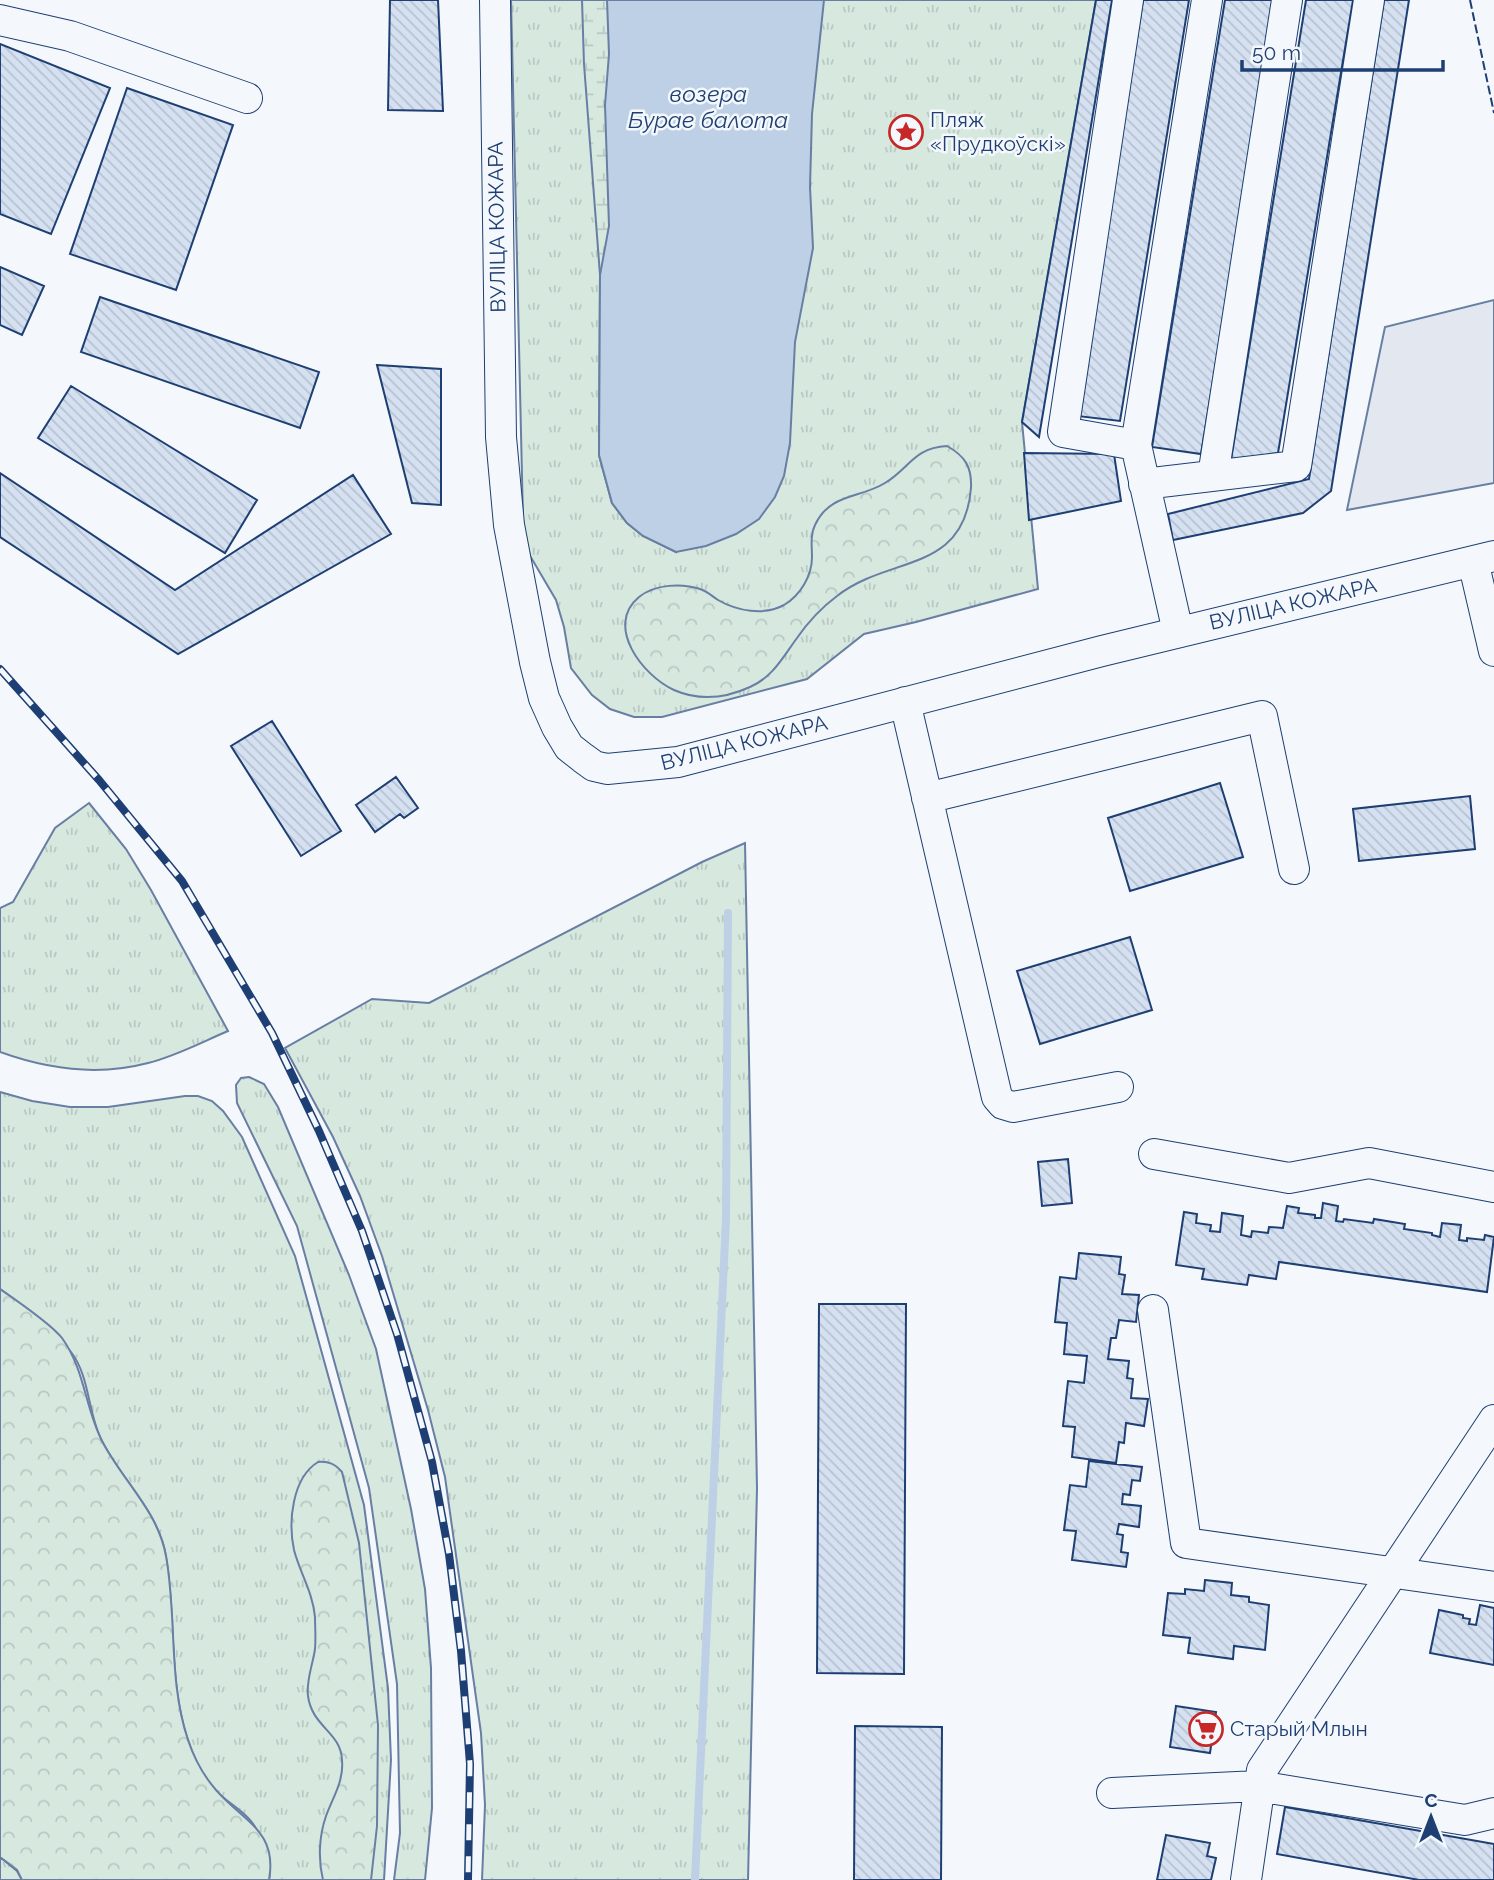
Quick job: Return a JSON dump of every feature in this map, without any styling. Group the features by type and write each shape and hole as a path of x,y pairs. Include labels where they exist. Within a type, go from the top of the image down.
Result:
{"street":[{"name":"ВУЛІЦА КОЖАРА","path":"495,0 499,399 509,525 544,698 569,747 594,766 620,769 678,762 1178,632 1484,559"},
{"path":"1128,0 1063,432 1136,445"},
{"path":"1178,632 1136,445 1207,0"},
{"path":"1213,476 1287,0"},
{"path":"1144,484 1296,466 1369,0"},
{"path":"0,20 70,36 247,98"},
{"path":"1484,559 1493,644"},
{"path":"905,702 997,1097 1003,1104 1013,1107 1118,1087"},
{"path":"927,798 1262,716 1294,869"},
{"path":"1154,1154 1289,1178 1369,1163 1494,1187"},
{"path":"1153,1310 1186,1543 1494,1587"},
{"path":"1246,1880 1262,1770 1494,1420"},
{"path":"1112,1793 1258,1786 1465,1819 1494,1813"}],"green space":[{"path":"511,0 1096,0 1022,422 1038,589 864,634 807,679 662,717 634,717 610,709 592,695 571,668 556,600 526,549 523,519"},
{"path":"582,0 647,0 676,552 643,536 627,523 612,503 599,455 600,275 584,64"},
{"path":"947,446 966,463 971,481 965,516 954,535 939,549 921,559 857,583 837,596 815,615 777,666 758,683 722,696 693,696 662,683 640,662 632,649 625,622 629,609 639,597 661,587 685,586 703,590 725,604 742,609 759,611 784,605 796,596 808,577 813,529 829,507 885,483 926,451"},
{"path":"89,803 126,849 151,890 228,1031 179,1053 130,1067 73,1069 36,1063 0,1052 0,908 13,902 55,828"},
{"path":"745,843 757,1488 748,1880 482,1880 485,1805 481,1733 445,1477 382,1256 360,1196 333,1137 285,1048 372,999 429,1003 702,862"},
{"path":"249,1077 264,1084 278,1107 349,1275 376,1349 411,1509 425,1589 431,1668 432,1808 425,1880 394,1880 400,1833 397,1684 369,1488 297,1226 237,1103 236,1085 241,1078"},
{"path":"0,1092 70,1107 108,1107 198,1096 212,1101 223,1111 242,1137 295,1256 364,1505 388,1688 391,1760 384,1880 269,1880 270,1872 255,1827 244,1814 220,1795 197,1763 184,1728 179,1704 169,1581 162,1540 147,1509 100,1437 77,1361 56,1336 0,1289"},
{"path":"0,1289 57,1332 70,1350 102,1441 148,1510 162,1540 169,1579 175,1672 188,1740 199,1766 211,1784 263,1838 270,1863 269,1880 22,1880 17,1870 0,1857"},
{"path":"318,1462 332,1464 342,1472 359,1543 378,1725 377,1826 371,1880 323,1880 320,1864 322,1832 340,1782 342,1760 337,1743 315,1715 308,1696 315,1649 315,1617 292,1539 292,1514 297,1489 309,1469"},
{"path":"0,1857 17,1871 22,1880 0,1880"}],"shaded area":[{"path":"1494,300 1494,483 1347,510 1385,327"}],"water":[{"name":"возера Бурае балота","path":"607,0 824,0 812,114 810,187 813,248 795,342 790,443 784,476 775,497 759,519 736,534 706,546 676,552 643,536 627,523 612,503 599,455 600,275 609,226 605,105 609,54"}],"building":[{"path":"390,0 438,0 443,111 388,110"},
{"path":"1096,0 1112,0 1039,437 1022,422"},
{"path":"1143,0 1189,0 1120,421 1077,416"},
{"path":"1225,0 1276,0 1201,454 1152,447"},
{"path":"1306,0 1353,0 1278,453 1231,460"},
{"path":"1384,0 1409,0 1331,491 1303,513 1173,540 1168,514 1309,479"},
{"path":"0,44 110,88 51,234 0,214"},
{"path":"127,88 233,125 176,290 70,254"},
{"path":"0,267 44,286 22,335 0,325"},
{"path":"100,297 319,372 300,428 81,352"},
{"path":"377,365 441,369 441,505 412,503"},
{"path":"71,386 257,500 225,553 38,438"},
{"path":"1024,453 1114,454 1121,501 1029,520"},
{"path":"0,473 175,590 353,475 391,534 178,654 0,537"},
{"path":"272,721 341,831 301,856 231,746"},
{"path":"396,777 418,808 404,818 400,814 375,832 356,805"},
{"path":"1220,783 1243,857 1130,891 1108,818"},
{"path":"1470,796 1475,849 1359,861 1353,809"},
{"path":"1130,937 1152,1010 1040,1044 1017,971"},
{"path":"1068,1159 1072,1203 1042,1206 1038,1162"},
{"path":"1323,1203 1338,1206 1336,1221 1343,1222 1344,1219 1373,1223 1374,1219 1405,1224 1404,1229 1432,1233 1440,1237 1442,1223 1461,1225 1459,1240 1484,1240 1485,1235 1494,1237 1487,1292 1279,1262 1276,1279 1249,1275 1247,1285 1202,1279 1204,1269 1176,1265 1184,1212 1197,1214 1196,1223 1211,1225 1210,1231 1220,1232 1222,1213 1243,1216 1241,1235 1251,1237 1252,1231 1268,1233 1269,1227 1283,1228 1287,1206 1299,1208 1298,1213 1321,1218"},
{"path":"1079,1253 1121,1257 1119,1274 1125,1275 1122,1294 1139,1295 1136,1322 1119,1320 1116,1338 1111,1338 1108,1359 1129,1361 1127,1378 1133,1379 1131,1398 1148,1399 1144,1426 1126,1423 1124,1443 1119,1442 1116,1463 1072,1457 1075,1427 1063,1426 1068,1381 1084,1383 1087,1356 1064,1354 1067,1323 1055,1322 1060,1277 1076,1279"},
{"path":"819,1304 906,1304 904,1674 817,1673"},
{"path":"1089,1461 1142,1467 1140,1481 1132,1480 1130,1495 1123,1494 1122,1504 1141,1506 1139,1527 1119,1524 1117,1534 1123,1535 1121,1552 1128,1553 1126,1567 1072,1560 1076,1531 1064,1530 1070,1485 1086,1487"},
{"path":"1205,1580 1232,1583 1231,1595 1249,1597 1249,1602 1269,1605 1265,1650 1234,1646 1233,1659 1188,1653 1190,1638 1163,1635 1168,1593 1185,1594 1185,1589 1204,1591"},
{"path":"1480,1605 1494,1608 1494,1665 1430,1653 1439,1610 1463,1615 1463,1618 1470,1619 1469,1624 1476,1625"},
{"path":"1176,1706 1216,1712 1210,1753 1170,1747"},
{"path":"855,1726 942,1727 941,1880 854,1880"},
{"path":"1285,1807 1494,1844 1494,1880 1419,1880 1277,1854"},
{"path":"1166,1835 1210,1843 1207,1856 1216,1858 1211,1880 1157,1880"}],"waterway":[{"path":"695,1880 726,1219 728,913"}],"railway":[{"path":"0,669 99,780 182,881 272,1033 319,1131 362,1231 397,1334 432,1462 449,1554 461,1651 470,1764 468,1880"}],"fence":[{"path":"1470,0 1494,113"}],"place":[{"name":"Пляж «Прудкоўскі»","path":"906,132"},
{"name":"Старый Млын","path":"1206,1729"}]}
